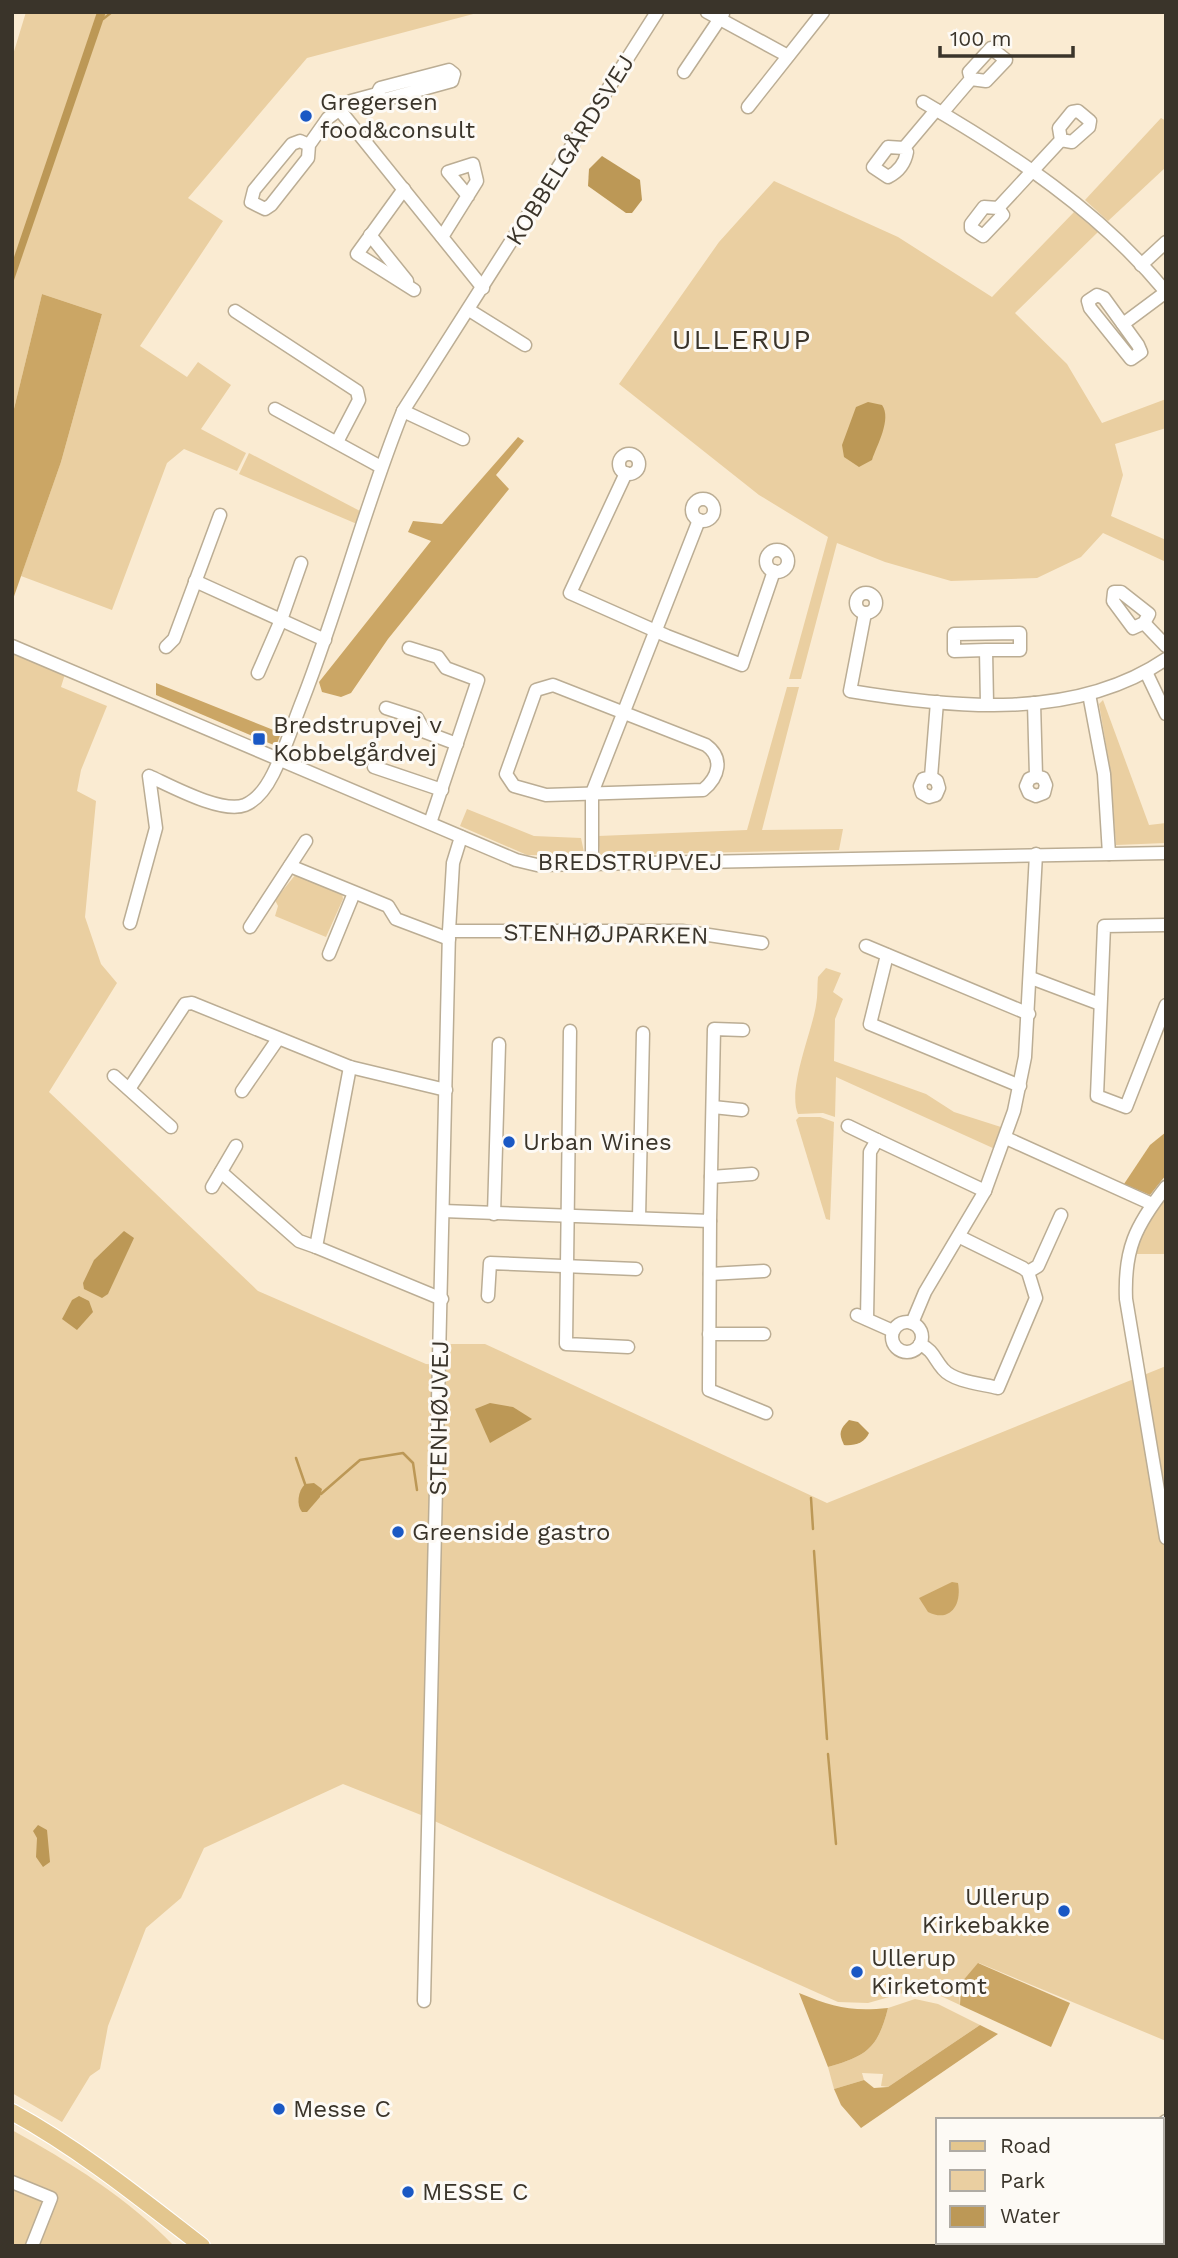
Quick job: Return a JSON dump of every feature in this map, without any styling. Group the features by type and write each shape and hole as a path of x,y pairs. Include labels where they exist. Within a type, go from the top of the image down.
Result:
{"main road":[{"path":"12,2112 57,2137 202,2246"},
{"path":"163,2216 190,2246"}],"street":[{"name":"KOBBELGÅRDSVEJ","path":"130,923 156,828 149,776 220,806 244,805 257,797 279,760 325,640 381,467 403,411 657,12"},
{"path":"707,12 722,16 788,56"},
{"path":"748,107 823,12"},
{"path":"684,72 722,16"},
{"path":"309,145 300,141 292,144 254,190 251,202 255,206 265,209 271,205 308,158 309,145 338,108 377,94 380,88 449,70 454,74 452,81 383,100 377,94"},
{"path":"904,148 971,79"},
{"path":"923,102 1034,169 1101,223 1166,292 1123,324"},
{"path":"338,108 483,288"},
{"path":"999,208 1060,140"},
{"path":"370,236 414,290 357,254 370,236 404,189"},
{"path":"442,237 468,196"},
{"path":"1141,265 1166,242"},
{"path":"1097,295 1104,298 1123,324 1141,352 1131,359 1090,308 1088,301 1097,295"},
{"path":"469,310 525,345"},
{"path":"235,311 357,391 359,400 337,442"},
{"path":"275,409 381,467"},
{"path":"403,411 463,439"},
{"path":"626,474 570,593 742,665 774,571"},
{"path":"166,647 174,639 220,515"},
{"path":"592,865 592,793 699,520"},
{"path":"258,673 281,620 301,563"},
{"path":"195,580 325,640"},
{"path":"865,613 850,691 937,702 1034,703 1089,694 1146,672 1166,659"},
{"path":"1144,623 1166,646"},
{"path":"1020,633 1020,650 986,650 954,650 954,634 1020,633"},
{"name":"BREDSTRUPVEJ","path":"12,646 527,863 592,865 1166,853"},
{"path":"409,648 438,657 446,668 478,680 430,823"},
{"path":"986,650 986,704"},
{"path":"1146,672 1166,714"},
{"path":"553,685 706,745 716,752 717,770 711,784 703,790 592,793 535,793 514,786 506,774 536,690 553,685"},
{"path":"1089,694 1104,774 1109,854"},
{"path":"931,777 937,702"},
{"path":"1034,703 1036,775"},
{"path":"386,708 417,718 425,732 457,744"},
{"path":"374,767 442,790"},
{"name":"STENHØJVEJ","path":"424,2001 449,935 453,863 461,836"},
{"path":"250,927 306,841"},
{"path":"912,1323 925,1292 985,1191 1006,1138 1020,1086 1029,1014 1035,854"},
{"path":"290,866 388,906 396,919 449,935"},
{"path":"329,954 354,893"},
{"path":"1166,925 1104,926 1097,1096 1126,1107 1166,1005"},
{"name":"STENHØJPARKEN","path":"449,935 681,931 762,943"},
{"path":"866,947 1029,1014"},
{"path":"887,955 870,1024 1020,1086"},
{"path":"1031,978 1100,1004"},
{"path":"129,1089 185,1004 192,1003 350,1067 446,1090"},
{"path":"743,1030 714,1029 709,1390 766,1413"},
{"path":"570,1031 566,1344 628,1347"},
{"path":"639,1219 643,1033"},
{"path":"242,1091 278,1039"},
{"path":"494,1214 499,1044"},
{"path":"316,1247 350,1067"},
{"path":"114,1076 171,1127"},
{"path":"713,1107 742,1110"},
{"path":"848,1126 985,1191"},
{"path":"1006,1138 1152,1204"},
{"path":"877,1140 870,1152 862,1317 893,1331"},
{"path":"212,1187 236,1146"},
{"path":"221,1172 299,1241 442,1299"},
{"path":"711,1177 752,1174"},
{"path":"1166,1187 1137,1228 1125,1270 1126,1299 1166,1538"},
{"path":"443,1211 710,1221"},
{"path":"1028,1272 1038,1266 1061,1214"},
{"path":"920,1344 931,1350 950,1375 998,1388 1036,1298 1028,1272 960,1237"},
{"path":"488,1296 490,1263 636,1269"},
{"path":"710,1274 764,1271"},
{"path":"902,1323 912,1323 922,1334 920,1344 912,1351 901,1351 893,1344 893,1331 902,1323"},
{"path":"709,1334 764,1334"},
{"path":"12,2182 51,2198 32,2246"}],"green space":[{"path":"26,12 477,13 307,58 188,198 223,221 140,346 187,377 198,362 231,385 201,429 246,453 237,471 184,449 167,463 112,610 21,576 61,462 102,314 42,294 12,417 12,58"},
{"path":"1161,118 1166,121 1166,167 1108,221 1085,200"},
{"path":"774,181 898,237 992,297 1074,212 1098,232 1015,313 1067,364 1102,423 1166,399 1166,428 1115,444 1123,475 1111,516 1166,540 1166,562 1103,533 1081,557 1037,578 951,581 885,562 837,543 801,679 789,679 828,537 759,495 619,384 719,242"},
{"path":"249,453 360,511 357,524 239,474"},
{"path":"12,652 65,674 61,687 107,706 81,770 77,791 96,801 85,917 101,964 117,983 49,1092 258,1291 426,1364 442,1365 444,1344 485,1344 827,1503 1166,1366 1166,2041 979,1963 959,1992 960,2005 930,1991 914,1990 868,2003 838,2002 421,1815 343,1784 204,1848 181,1898 146,1928 108,2026 100,2069 90,2076 62,2122 12,2093"},
{"path":"787,687 799,687 762,830 843,829 839,850 600,855 598,836 747,830"},
{"path":"1103,700 1149,825 1166,823 1166,843 1116,845 1110,768 1099,704"},
{"path":"467,809 534,836 581,838 584,852 579,856 527,855 460,826"},
{"path":"296,874 342,893 343,899 326,937 275,916 278,906 275,900"},
{"path":"826,968 841,973 833,992 843,999 835,1019 834,1061 926,1094 954,1112 1004,1128 995,1149 836,1077 835,1117 823,1113 798,1114 795,1103 798,1076 814,1016 818,977"},
{"path":"799,1117 820,1117 834,1122 830,1220 826,1219 796,1120"},
{"path":"1166,1199 1166,1254 1134,1254 1143,1229"},
{"path":"915,1999 938,2004 980,2025 888,2087 881,2086 883,2074 862,2073 864,2080 834,2089 828,2067 852,2059 869,2048 880,2033 888,2008"},
{"path":"12,2130 118,2197 174,2246 12,2246"}],"shaded area":[{"path":"42,294 102,314 61,462 12,602 12,417"},
{"path":"518,437 524,441 496,475 509,489 388,639 351,693 341,697 322,692 319,682 431,541 408,532 413,521 442,524"},
{"path":"156,683 281,733 276,746 156,695"},
{"path":"1166,1132 1166,1175 1150,1195 1124,1184 1150,1145"},
{"path":"952,1582 958,1583 959,1591 953,1610 943,1615 928,1612 919,1598"},
{"path":"978,1963 1070,2003 1051,2047 960,2005 961,1983"},
{"path":"799,1993 842,2007 888,2008 880,2033 861,2054 828,2067"},
{"path":"980,2025 998,2034 861,2128 841,2105 834,2089 864,2080 874,2088 888,2087"}],"water":[{"path":"97,12 106,12 12,286 12,263"},
{"path":"602,156 640,180 642,200 632,213 626,213 588,186 589,169"},
{"path":"868,402 882,405 885,425 872,460 859,467 844,457 842,445 856,407"},
{"path":"124,1231 134,1238 108,1294 102,1298 84,1289 83,1283 94,1260"},
{"path":"79,1296 89,1301 93,1312 77,1330 62,1319 72,1300"},
{"path":"490,1403 513,1407 532,1419 490,1443 475,1409"},
{"path":"849,1420 858,1422 869,1433 859,1443 844,1445 841,1431"},
{"path":"314,1483 322,1489 320,1497 307,1512 302,1512 298,1502 301,1490 305,1484"},
{"path":"38,1825 47,1830 50,1862 43,1867 36,1857 37,1838 33,1831"}],"waterway":[{"path":"103,19 112,12"},
{"path":"321,1494 360,1460 403,1453 413,1463 417,1490"},
{"path":"296,1458 305,1484"},
{"path":"811,1498 813,1529"},
{"path":"814,1551 827,1739"},
{"path":"828,1754 836,1844"}],"place":[{"name":"Gregersen food&consult","path":"306,116"},
{"name":"Bredstrupvej v Kobbelgårdvej","path":"259,739"},
{"name":"Urban Wines","path":"509,1142"},
{"name":"Greenside gastro","path":"398,1532"},
{"name":"Ullerup Kirkebakke","path":"1064,1911"},
{"name":"Ullerup Kirketomt","path":"857,1972"},
{"name":"Messe C","path":"279,2109"},
{"name":"MESSE C","path":"408,2192"}],"district":[{"name":"ULLERUP","path":"742,339"}]}
